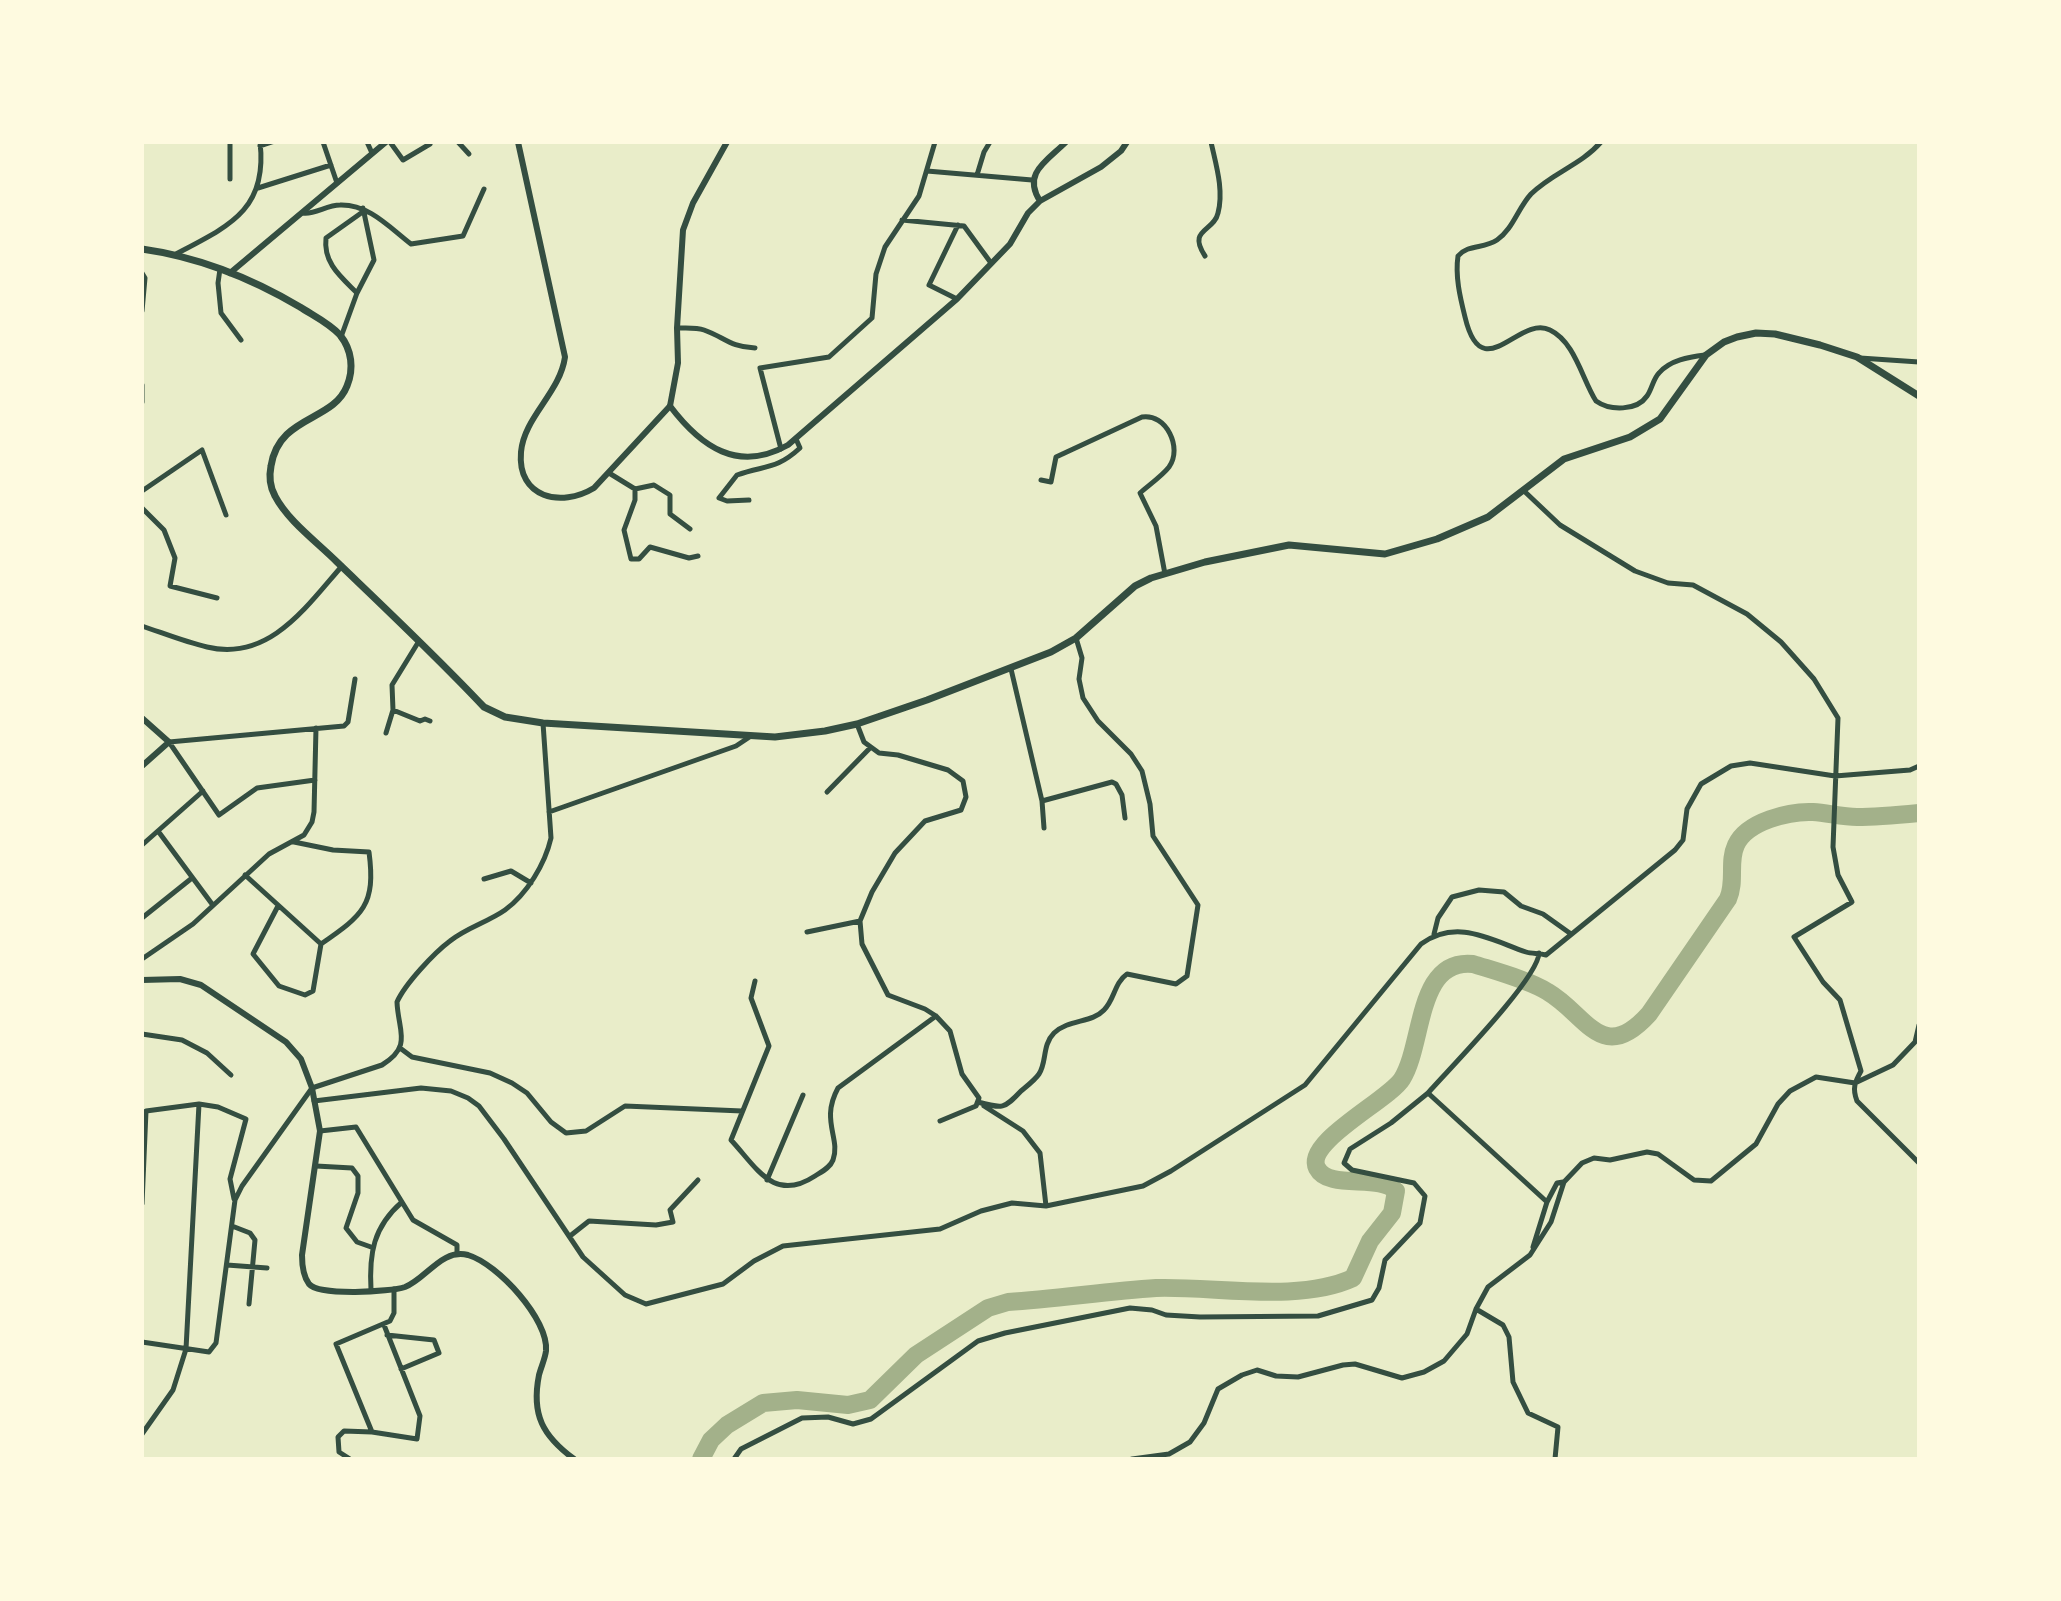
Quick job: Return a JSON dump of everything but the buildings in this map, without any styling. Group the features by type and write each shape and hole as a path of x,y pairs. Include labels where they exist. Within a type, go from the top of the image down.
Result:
{"main road":[{"path":"142,249 176,254 266,287 327,323 341,337 350,354 352,373 346,390 333,403 290,431 280,442 272,459 270,477 275,496 484,707 494,713 543,723 791,737 857,724 1011,669 1076,638 1135,586 1165,574 1205,562 1289,545 1385,554 1437,539 1477,523 1564,459 1630,437 1660,419 1706,355 1724,342 1756,333 1798,339 1857,357 1919,396"}],"street":[{"path":"230,142 230,179"},
{"path":"176,254 218,232 238,216 258,188 260,144 272,142"},
{"path":"323,142 337,183"},
{"path":"367,142 372,153"},
{"path":"230,273 388,142 403,160 430,144"},
{"path":"458,142 469,154"},
{"path":"518,142 565,357 560,375 522,442 522,469 538,492 555,499 569,499 587,492 609,473 670,406 678,363 680,261 686,218 727,142"},
{"path":"781,449 760,368 829,357 872,318 876,274 885,247 919,196 935,142"},
{"path":"977,175 990,142"},
{"path":"1040,201 1032,180 1036,171 1066,142"},
{"path":"670,406 693,434 722,453 750,456 781,449 957,299 1010,244 1028,213 1040,201 1101,167 1127,142"},
{"path":"1205,256 1199,246 1199,237 1218,214 1221,187 1211,142"},
{"path":"1601,142 1589,156 1529,196 1505,233 1495,242 1464,249 1458,256 1457,275 1469,335 1480,346 1493,348 1505,346 1531,328 1546,327 1561,335 1596,401 1602,406 1633,407 1645,400 1657,375 1666,367 1706,355"},
{"path":"258,188 331,165"},
{"path":"927,171 1032,180"},
{"path":"303,213 308,215 338,205 364,209 411,244 463,236 484,189"},
{"path":"341,337 357,293 374,260 364,209"},
{"path":"357,293 332,269 325,246 326,238 364,209"},
{"path":"902,220 964,226 991,263"},
{"path":"957,299 929,285 958,225"},
{"path":"220,269 221,313 241,340"},
{"path":"142,273 145,278 142,311"},
{"path":"677,328 703,329 722,340 755,348"},
{"path":"1857,357 1919,362"},
{"path":"142,385 142,402"},
{"path":"1041,480 1051,482 1056,457 1142,417 1162,420 1167,425 1174,457 1170,466 1140,493 1156,526 1165,574"},
{"path":"749,500 727,501 719,498 737,475 763,470 791,457 800,448 796,439"},
{"path":"142,491 202,450 226,515"},
{"path":"609,473 635,489 654,485 670,495 670,514 690,529"},
{"path":"635,489 635,500 624,530 631,559 639,559 650,547 689,558 698,556"},
{"path":"1523,490 1560,525 1635,571 1668,583 1693,585 1747,614 1781,642 1814,679 1838,718 1833,830 1838,875 1852,902 1794,937 1823,982 1840,1000 1861,1071 1853,1092 1857,1101 1919,1163"},
{"path":"142,508 164,530 175,558 170,586 217,598"},
{"path":"142,626 207,647 252,647 283,631 342,566"},
{"path":"978,1102 998,1107 1010,1105 1041,1072 1043,1051 1052,1035 1070,1022 1092,1018 1104,1010 1119,980 1127,974 1176,984 1187,976 1198,905 1153,836 1142,771 1131,754 1098,721 1083,698 1079,679 1082,658 1076,638"},
{"path":"386,733 393,710 392,685 419,641"},
{"path":"1011,669 1042,801 1044,828"},
{"path":"142,766 169,742 344,726 348,722 355,679"},
{"path":"393,710 420,721 430,721"},
{"path":"142,718 169,742 219,815 257,788 315,780"},
{"path":"235,1200 266,1150 312,1088 392,1059 400,1048 403,1035 397,1002 400,995 450,941 506,909 531,883 548,851 551,838 543,723"},
{"path":"857,724 864,742 879,753 898,755 948,770 963,781 966,797 961,810 925,821 895,853 872,892 860,921 862,944 888,995 936,1016 950,1031 962,1074 978,1102 1023,1131 1040,1153 1046,1206"},
{"path":"142,959 193,924 269,854 304,835 312,822 316,728"},
{"path":"549,812 736,746 752,736"},
{"path":"827,792 870,748"},
{"path":"314,1101 421,1088 451,1091 468,1098 487,1115 583,1257 625,1295 646,1304 723,1284 754,1261 783,1246 940,1229 981,1211 1012,1203 1046,1206 1143,1186 1305,1085 1421,944 1434,934 1487,935 1529,953 1546,955 1675,850 1683,840 1687,809 1701,784 1731,766 1750,763 1835,776 1910,770 1919,766"},
{"path":"1042,801 1112,782 1122,795 1125,818"},
{"path":"142,845 203,791"},
{"path":"158,831 212,904"},
{"path":"278,906 253,954 279,986 305,995 313,991 321,944 357,917 371,894 373,878 369,852 333,850 293,841"},
{"path":"484,879 511,871 531,883"},
{"path":"245,875 321,944"},
{"path":"142,918 192,878"},
{"path":"1434,934 1438,918 1452,897 1479,890 1504,892 1521,906 1543,914 1571,934"},
{"path":"807,932 860,921"},
{"path":"734,1459 741,1449 802,1418 828,1417 853,1424 871,1419 978,1341 1005,1333 1130,1308 1189,1316 1318,1316 1372,1300 1379,1288 1385,1260 1420,1223 1425,1196 1414,1183 1352,1170 1344,1163 1350,1149 1391,1123 1428,1093 1515,994 1539,963 1539,953"},
{"path":"142,980 180,979 201,985 286,1042 301,1059 312,1088 320,1131 302,1255 303,1271 309,1284 317,1290 394,1289 414,1283 444,1259 457,1254 468,1255 495,1270 526,1302 545,1337 546,1351 537,1391 540,1422 552,1443 574,1459"},
{"path":"755,981 751,998 769,1046 731,1140 775,1186 788,1188 805,1182 827,1168 833,1160 834,1149 829,1119 830,1101 838,1088 936,1016"},
{"path":"1132,1459 1169,1454 1190,1442 1204,1423 1218,1389 1257,1370 1276,1376 1298,1377 1355,1364 1402,1378 1424,1372 1444,1361 1467,1334 1488,1287 1530,1255 1551,1222 1564,1182 1582,1163 1594,1158 1610,1160 1647,1152 1658,1154 1694,1180 1711,1181 1756,1144 1778,1104 1790,1091 1816,1077 1855,1083 1870,1074 1881,1072 1899,1060 1915,1042 1919,1025"},
{"path":"142,1034 182,1040 207,1053 231,1075"},
{"path":"400,1048 412,1057 490,1073 512,1083 527,1093 551,1122 566,1133 586,1131 625,1106 742,1111"},
{"path":"1428,1093 1547,1202"},
{"path":"767,1180 803,1095"},
{"path":"940,1121 978,1102"},
{"path":"142,1434 173,1390 186,1349 199,1104"},
{"path":"142,1204 146,1111 199,1104 218,1107 246,1119 230,1179 235,1200 216,1343 209,1352 142,1342"},
{"path":"320,1131 356,1127 413,1220 457,1245 457,1254"},
{"path":"316,1166 352,1168 358,1176 358,1193 346,1228 357,1242 371,1247"},
{"path":"570,1236 589,1221 656,1225 673,1222 670,1210 698,1180"},
{"path":"1530,1255 1547,1202 1557,1183 1564,1182"},
{"path":"371,1290 371,1247 380,1226 402,1202"},
{"path":"232,1226 250,1233 255,1240 249,1304"},
{"path":"227,1265 267,1268"},
{"path":"372,1432 336,1344 390,1321 394,1313 394,1289"},
{"path":"1476,1309 1503,1325 1509,1337 1513,1382 1528,1413 1558,1427 1555,1459"},
{"path":"350,1459 339,1452 338,1437 344,1431 417,1439 420,1416 384,1325"},
{"path":"387,1335 434,1340 439,1353 400,1369"}],"waterway":[{"path":"701,1459 711,1440 727,1425 763,1403 797,1400 848,1405 870,1400 916,1355 988,1308 1008,1302 1156,1288 1282,1292 1331,1286 1353,1278 1370,1241 1392,1213 1396,1191 1378,1183 1332,1179 1317,1168 1316,1158 1335,1134 1402,1079 1424,1006 1441,975 1454,966 1473,964 1512,976 1548,992 1596,1031 1607,1036 1619,1036 1633,1029 1649,1014 1728,899 1734,851 1749,830 1770,819 1804,812 1857,817 1919,813"}]}
